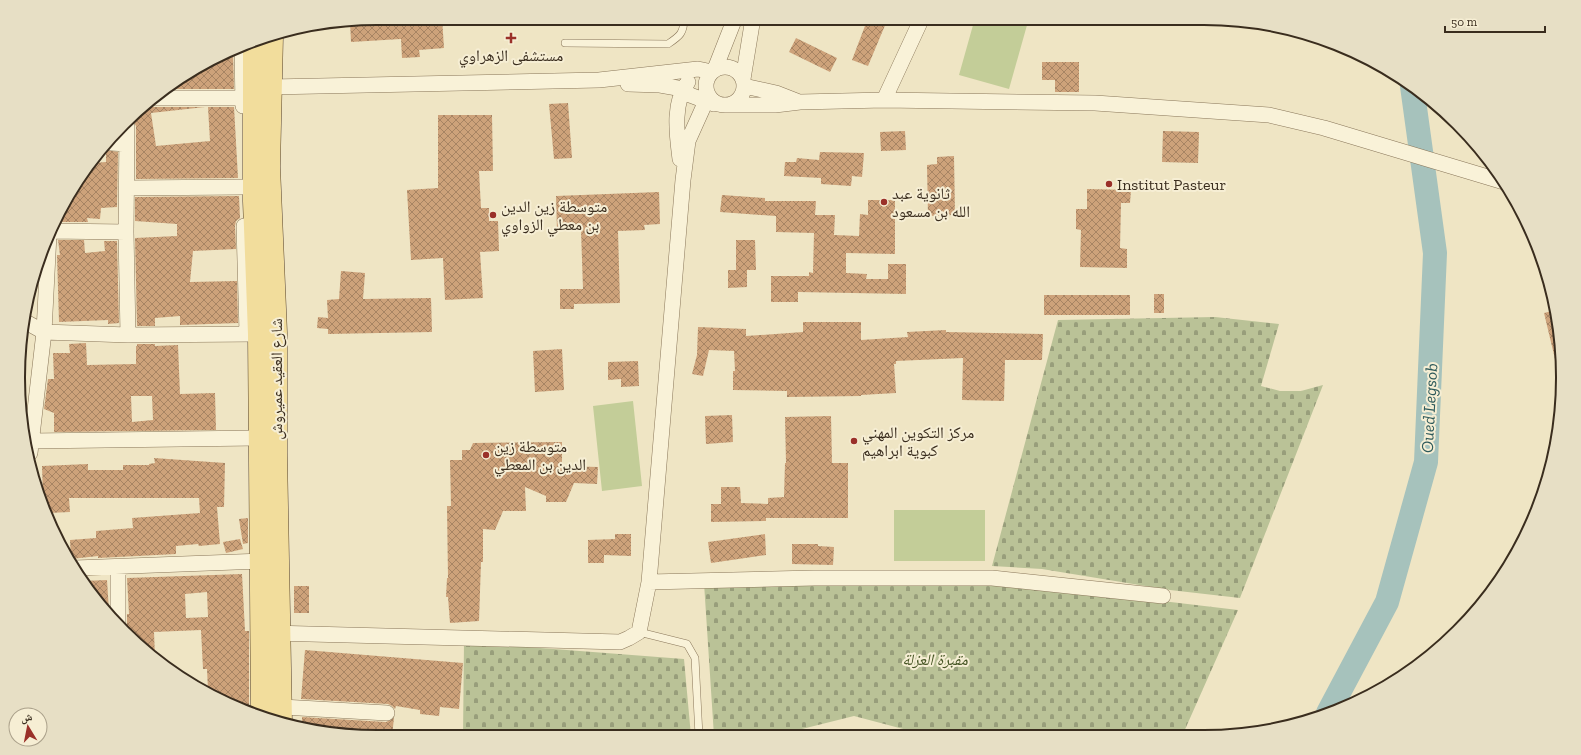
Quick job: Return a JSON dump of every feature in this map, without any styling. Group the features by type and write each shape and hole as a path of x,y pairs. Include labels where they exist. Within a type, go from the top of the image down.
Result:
{"main road":[{"name":"شارع العقيد عميروش","path":"256,93 270,42"},
{"name":"شارع العقيد عميروش","path":"254,48 256,93 254,201 261,333 261,560 281,714"},
{"name":"شارع العقيد عميروش","path":"261,333 276,453 277,574 263,710"}],"street":[{"path":"682,180 677,137 679,101 682,89 708,70 731,25"},
{"path":"708,70 706,90 709,96 717,103 737,101 741,97 752,25"},
{"path":"884,100 919,25"},
{"path":"29,325 44,332 128,335 261,333 243,187 256,93 243,52"},
{"path":"164,97 599,80 726,67 731,68 740,74 744,83 800,102"},
{"path":"599,80 623,84 660,85 682,89 690,95 717,103 775,105 800,102 884,100 1094,103 1269,115 1324,128 1495,179"},
{"path":"271,633 620,642 639,632 649,582 682,180 688,141 717,103"},
{"path":"127,129 126,232 128,335"},
{"path":"114,143 128,144"},
{"path":"127,188 243,187"},
{"path":"57,232 126,232"},
{"path":"31,440 44,332 48,254"},
{"path":"32,447 260,438"},
{"path":"81,568 261,560"},
{"path":"118,567 118,616"},
{"path":"649,582 814,578 992,578 1163,596"},
{"path":"281,714 386,713"}],"lane":[{"path":"565,43 668,44 681,34 684,25"},
{"path":"639,632 687,644 695,658 699,730"}],"green space":[{"path":"973,25 1027,25 1009,89 959,75"},
{"path":"1215,317 1279,324 1261,386 1280,391 1301,391 1323,385 1240,598 1170,590 1042,569 992,566 1058,320"},
{"path":"633,401 642,486 602,491 593,406"},
{"path":"894,510 985,510 985,561 894,561"},
{"name":"مقبرة العزلة","path":"704,583 985,584 1078,591 1238,610 1185,730 907,730 854,716 798,730 714,730"},
{"path":"464,642 684,659 690,730 463,730"}],"building":[{"path":"442,25 444,48 419,50 420,57 402,58 401,39 351,42 350,26"},
{"path":"865,25 885,25 868,66 852,60"},
{"path":"796,38 837,58 830,72 789,52"},
{"path":"233,56 234,89 175,89 201,72"},
{"path":"1042,62 1079,62 1079,92 1055,92 1055,80 1042,80"},
{"path":"568,103 572,158 554,159 549,104"},
{"path":"152,107 205,107 151,113 156,146 210,141 208,107 234,107 238,178 136,179 136,126 134,122"},
{"path":"438,115 492,115 493,171 479,171 481,208 489,208 489,221 498,221 499,251 480,252 483,298 445,300 443,258 411,260 407,190 438,188"},
{"path":"905,131 906,150 881,151 880,132"},
{"path":"1163,131 1199,132 1198,163 1162,162"},
{"path":"108,150 118,152 117,207 101,208 100,219 87,218 88,222 61,222 72,201 98,163 106,162 106,153"},
{"path":"820,152 864,153 862,177 852,176 851,186 821,184 821,178 784,176 785,162 796,162 797,158 819,160"},
{"path":"954,156 955,215 928,216 927,165 937,164 937,157"},
{"path":"1087,189 1131,190 1130,203 1121,203 1120,248 1127,249 1127,268 1080,267 1081,230 1076,229 1076,209 1087,209"},
{"path":"659,192 660,224 644,225 645,230 618,231 620,303 574,304 574,309 560,309 560,289 583,289 581,230 557,231 556,196"},
{"path":"722,195 765,198 765,201 816,201 815,215 835,215 834,235 859,236 860,214 868,215 868,200 895,200 895,254 846,253 846,273 867,274 866,279 888,279 888,264 906,264 906,294 798,292 798,302 771,302 771,276 809,276 809,272 813,273 814,233 776,232 776,216 720,212"},
{"path":"239,196 240,218 236,221 235,226 236,249 193,251 190,282 237,281 238,323 180,325 180,316 155,318 155,326 137,326 135,238 177,236 177,224 135,221 135,197"},
{"path":"58,240 84,240 85,253 105,251 104,241 117,241 119,323 108,324 108,320 59,322 57,255 60,255"},
{"path":"736,240 755,240 756,270 747,270 747,287 728,288 728,270 736,270"},
{"path":"341,271 365,273 363,299 431,298 432,332 328,334 328,329 317,328 318,317 328,318 327,300 339,299"},
{"path":"1154,294 1164,294 1164,313 1154,313"},
{"path":"1044,295 1130,295 1130,315 1044,315"},
{"path":"1549,312 1555,359 1555,359 1544,313"},
{"path":"803,322 861,322 861,340 908,337 907,332 946,330 946,332 1043,334 1042,360 1005,360 1004,401 962,400 963,358 896,361 896,364 894,364 896,393 861,396 787,397 787,391 733,390 733,371 735,371 734,351 709,350 703,376 692,374 697,355 698,327 746,329 746,336 803,332"},
{"path":"86,343 87,365 136,364 137,344 155,344 155,346 178,345 180,394 215,393 216,430 54,432 54,413 44,409 48,379 54,379 53,353 70,353 69,344","holes":["131,396 152,396 153,420 132,422"]},
{"path":"562,349 564,390 535,392 533,351"},
{"path":"638,361 639,386 621,387 621,379 608,380 608,362"},
{"path":"732,415 733,442 706,444 705,416"},
{"path":"831,416 832,463 848,463 848,518 766,518 766,521 711,522 711,504 721,504 721,487 740,487 741,503 768,504 768,498 784,497 786,463 785,417"},
{"path":"562,442 562,466 598,467 597,484 574,483 566,502 546,502 546,496 525,487 526,511 503,511 495,530 483,529 483,562 481,562 479,621 450,623 448,597 446,597 448,578 447,506 451,506 450,460 462,460 462,450 470,450 473,443"},
{"path":"154,458 225,463 224,507 217,507 220,544 176,546 176,554 98,558 98,556 75,559 71,551 70,540 96,538 96,531 133,528 132,518 200,513 199,498 69,498 70,512 52,513 43,487 42,466 88,464 88,470 123,470 123,465 149,465 155,463"},
{"path":"248,518 248,543 243,544 239,519"},
{"path":"615,534 631,534 631,556 604,555 604,563 588,563 588,540 615,539"},
{"path":"765,534 766,555 711,563 708,542"},
{"path":"240,539 243,549 226,553 223,542"},
{"path":"792,544 818,544 818,546 834,547 833,565 792,564"},
{"path":"242,574 245,631 249,631 249,705 208,687 207,669 203,669 201,630 154,632 155,651 126,625 127,614 129,614 127,578","holes":["207,592 208,617 186,618 185,594"]},
{"path":"107,580 108,606 98,592 90,581"},
{"path":"294,586 309,586 309,613 294,613"},
{"path":"305,650 463,663 459,709 440,707 439,716 420,714 420,710 396,706 395,709 388,704 301,699"},
{"path":"302,717 386,722 394,718 393,730 331,727 302,721"}],"waterway":[{"name":"Oued Legsob","path":"1332,705 1387,602 1426,462 1435,253 1413,94"}],"place":[{"name":"مستشفى الزهراوي","path":"511,38"},
{"name":"Institut Pasteur","path":"1109,184"},
{"name":"ثانوية عبد الله بن مسعود","path":"884,202"},
{"name":"متوسطة زين الدين بن معطي الزواوي","path":"493,215"},
{"name":"مركز التكوين المهني كبوية ابراهيم","path":"854,441"},
{"name":"متوسطة زين الدين بن المعطي","path":"486,455"}]}
